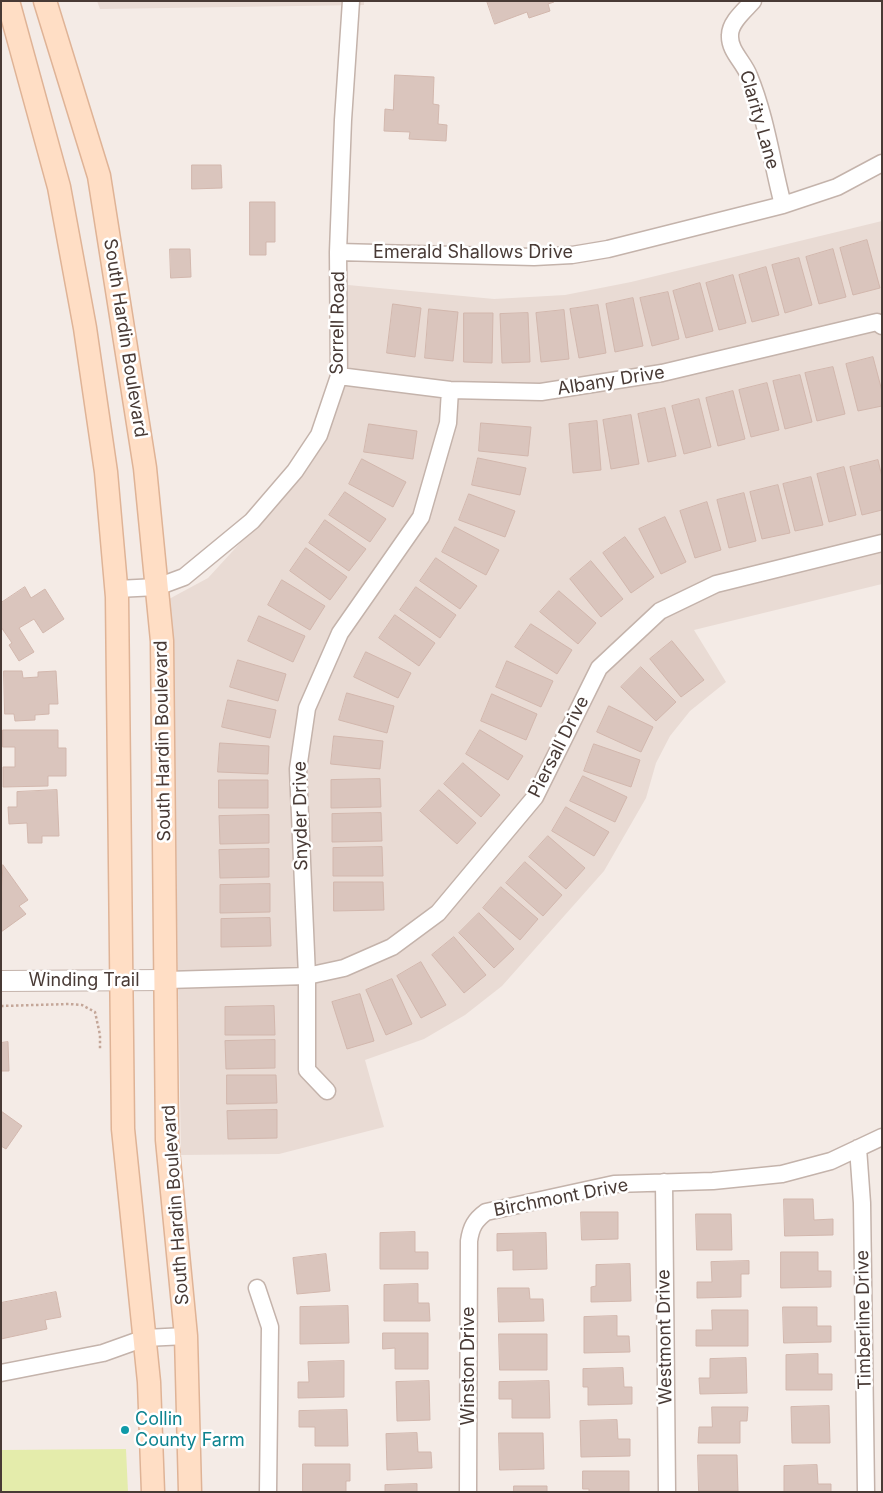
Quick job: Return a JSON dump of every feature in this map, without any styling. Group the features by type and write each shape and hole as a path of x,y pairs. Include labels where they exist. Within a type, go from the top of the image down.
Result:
{"main road":[{"path":"8,1 59,187 85,328 106,472 117,589 123,1129 149,1382 153,1492"},
{"name":"South Hardin Boulevard","path":"45,1 99,176 145,468 157,587 162,641 168,1140 186,1336 190,1492"}],"street":[{"name":"Sorrell Road","path":"117,589 157,587 184,577 252,521 295,471 319,435 339,376 338,252 343,120 351,1"},
{"name":"Clarity Lane","path":"753,1 732,26 730,38 733,49 749,75 783,205"},
{"name":"Emerald Shallows Drive","path":"338,252 534,257 572,255 608,249 783,205 837,187 882,163"},
{"name":"Albany Drive","path":"339,376 450,390 542,392 662,373 879,324"},
{"name":"Snyder Drive","path":"327,1091 307,1070 307,976 298,769 307,708 340,633 422,517 448,423 450,390"},
{"name":"Piersall Drive","path":"167,980 307,976 344,968 392,948 438,913 535,797 600,668 660,611 716,584 882,543"},
{"name":"Winding Trail","path":"1,981 122,982 167,980"},
{"name":"Birchmont Drive","path":"469,1241 471,1230 477,1218 486,1212 614,1184 713,1181 762,1176 807,1168 882,1137"},
{"name":"Timberline Drive","path":"858,1148 862,1213 866,1492"},
{"name":"Westmont Drive","path":"664,1182 667,1492"},
{"name":"Winston Drive","path":"468,1492 469,1241"},
{"path":"257,1288 270,1327 268,1492"},
{"path":"1,1373 103,1353 144,1338 186,1336"}],"path":[{"path":"1,1006 82,1005 94,1012 100,1035 100,1050"}],"shaded area":[{"path":"97,1 364,1 364,5 100,9"},
{"path":"882,221 882,584 694,630 726,682 690,711 670,736 656,763 646,798 604,871 502,986 465,1015 424,1039 365,1060 384,1127 279,1154 181,1155 174,743 167,607 169,599 208,578 307,470 321,447 340,398 347,357 348,285 494,299 565,295 631,282"}],"green space":[{"path":"126,1449 128,1492 1,1492 1,1450"}],"building":[{"path":"487,1 554,2 548,4 550,11 529,18 527,12 495,24"},
{"path":"395,75 434,77 433,104 439,105 438,124 447,125 446,141 409,139 410,132 384,131 385,109 393,110"},
{"path":"192,165 221,165 222,188 192,189"},
{"path":"250,202 275,202 275,242 266,242 266,255 250,255"},
{"path":"867,240 880,288 853,295 840,248"},
{"path":"170,249 190,249 191,277 171,278"},
{"path":"833,249 846,297 819,304 806,257"},
{"path":"799,258 812,305 785,313 772,265"},
{"path":"766,267 779,315 752,322 739,275"},
{"path":"733,275 746,323 719,330 706,283"},
{"path":"700,283 713,331 686,338 673,291"},
{"path":"668,292 679,339 652,346 640,298"},
{"path":"633,298 643,346 615,352 606,304"},
{"path":"393,304 421,308 415,357 387,353"},
{"path":"598,305 606,353 579,358 570,309"},
{"path":"429,309 458,312 453,361 425,358"},
{"path":"564,310 569,359 541,362 536,313"},
{"path":"464,313 493,313 492,363 464,362"},
{"path":"528,313 530,362 502,363 500,314"},
{"path":"873,357 882,391 882,406 858,411 846,364"},
{"path":"833,367 845,414 817,421 805,373"},
{"path":"800,375 812,422 785,429 773,381"},
{"path":"767,383 779,430 751,437 739,390"},
{"path":"733,391 745,439 718,446 706,398"},
{"path":"699,399 711,447 684,454 672,406"},
{"path":"665,408 676,456 648,462 638,414"},
{"path":"631,415 639,464 611,469 603,420"},
{"path":"597,421 601,470 573,473 569,424"},
{"path":"481,423 531,427 528,456 479,451"},
{"path":"369,424 417,431 413,459 364,452"},
{"path":"478,458 526,468 520,495 472,485"},
{"path":"362,459 406,482 393,507 349,484"},
{"path":"878,460 882,477 882,510 862,515 850,467"},
{"path":"844,467 856,515 829,522 817,474"},
{"path":"811,477 823,525 795,531 783,484"},
{"path":"778,485 790,533 762,539 750,492"},
{"path":"345,492 386,519 370,542 329,515"},
{"path":"744,493 756,541 729,548 717,500"},
{"path":"469,494 515,511 505,537 459,520"},
{"path":"707,502 721,550 695,558 680,511"},
{"path":"665,517 686,562 661,574 639,529"},
{"path":"325,520 366,549 349,571 309,543"},
{"path":"455,527 499,550 486,575 442,552"},
{"path":"625,537 654,577 631,593 603,553"},
{"path":"306,548 347,577 330,600 290,571"},
{"path":"436,558 477,586 460,609 420,581"},
{"path":"591,561 623,599 601,617 570,579"},
{"path":"282,580 325,606 310,630 268,605"},
{"path":"25,587 31,598 45,589 64,619 43,633 34,619 19,628 34,652 19,661 9,645 12,643 1,627 1,603"},
{"path":"416,587 456,615 440,638 400,610"},
{"path":"559,591 596,623 578,644 540,612"},
{"path":"395,615 435,643 419,666 379,638"},
{"path":"259,616 305,636 293,662 248,641"},
{"path":"531,624 572,650 557,674 515,647"},
{"path":"672,641 704,680 681,697 650,659"},
{"path":"366,652 411,673 398,698 354,677"},
{"path":"238,660 286,674 278,701 230,687"},
{"path":"507,661 553,681 541,707 496,687"},
{"path":"641,667 676,702 656,721 621,687"},
{"path":"4,671 22,671 23,678 38,677 38,672 56,671 58,704 49,704 49,714 35,715 35,720 15,721 14,714 5,714"},
{"path":"347,693 394,706 387,733 339,720"},
{"path":"492,694 537,714 526,740 481,721"},
{"path":"228,700 276,710 270,738 222,727"},
{"path":"609,706 653,727 641,752 597,732"},
{"path":"3,730 58,730 58,748 66,748 66,776 48,776 48,786 3,787 3,767 15,767 15,747 3,747"},
{"path":"480,730 523,756 508,780 466,754"},
{"path":"334,736 383,741 380,769 331,764"},
{"path":"220,743 269,746 268,774 218,772"},
{"path":"594,744 640,760 631,787 584,771"},
{"path":"463,763 500,795 481,817 444,784"},
{"path":"583,776 627,797 615,822 570,801"},
{"path":"380,779 381,807 331,808 331,780"},
{"path":"219,780 268,780 268,808 219,808"},
{"path":"57,790 59,836 42,836 42,843 28,843 27,823 9,824 8,807 17,807 17,792"},
{"path":"439,790 476,823 457,844 420,811"},
{"path":"566,807 609,832 594,856 552,831"},
{"path":"381,813 382,841 332,842 332,814"},
{"path":"269,815 269,843 220,844 219,816"},
{"path":"548,836 585,868 566,889 529,857"},
{"path":"382,847 383,876 333,876 333,848"},
{"path":"269,849 269,877 220,878 219,850"},
{"path":"525,862 562,895 543,916 506,883"},
{"path":"3,865 28,900 19,906 26,914 1,932"},
{"path":"334,882 383,882 384,910 334,911"},
{"path":"270,884 270,912 220,913 220,885"},
{"path":"501,887 538,919 520,940 483,908"},
{"path":"479,913 514,949 494,968 459,933"},
{"path":"270,918 271,946 221,947 221,919"},
{"path":"454,937 486,975 464,993 432,955"},
{"path":"421,962 446,1005 421,1018 397,976"},
{"path":"392,979 412,1024 386,1035 366,990"},
{"path":"360,994 374,1041 347,1049 332,1002"},
{"path":"274,1006 275,1035 225,1035 225,1007"},
{"path":"275,1040 275,1068 226,1069 225,1041"},
{"path":"8,1042 9,1071 1,1071 1,1043"},
{"path":"227,1075 276,1075 277,1103 227,1104"},
{"path":"277,1110 277,1138 228,1139 227,1111"},
{"path":"1,1111 22,1126 6,1149 1,1146"},
{"path":"784,1199 813,1199 814,1220 833,1219 833,1235 785,1236"},
{"path":"581,1212 618,1212 618,1239 582,1240"},
{"path":"696,1214 731,1214 732,1250 697,1250"},
{"path":"415,1232 415,1252 428,1252 428,1269 380,1269 380,1233"},
{"path":"546,1233 547,1269 513,1270 513,1250 497,1251 497,1234"},
{"path":"781,1252 818,1252 818,1271 831,1271 831,1287 781,1288"},
{"path":"326,1254 330,1291 297,1294 293,1258"},
{"path":"749,1261 749,1274 741,1274 741,1297 697,1298 697,1282 712,1282 711,1262"},
{"path":"630,1264 631,1301 591,1302 591,1287 596,1286 596,1265"},
{"path":"418,1284 418,1303 429,1303 430,1321 384,1321 384,1285"},
{"path":"498,1288 529,1288 530,1299 543,1299 544,1321 499,1322"},
{"path":"56,1292 61,1317 45,1320 47,1329 1,1339 1,1303"},
{"path":"348,1306 349,1343 300,1344 300,1307"},
{"path":"783,1307 817,1307 817,1326 831,1326 831,1342 784,1343"},
{"path":"712,1310 748,1310 748,1346 696,1346 696,1330 712,1330"},
{"path":"617,1316 617,1336 629,1336 630,1352 584,1353 584,1317"},
{"path":"383,1333 428,1333 428,1369 395,1369 395,1348 383,1349"},
{"path":"499,1334 547,1334 547,1370 500,1370"},
{"path":"818,1354 818,1374 832,1374 832,1390 786,1390 786,1355"},
{"path":"746,1358 747,1393 700,1394 699,1378 710,1378 710,1359"},
{"path":"344,1361 344,1397 298,1398 298,1382 309,1382 308,1362"},
{"path":"623,1368 624,1387 632,1387 632,1404 588,1405 588,1387 583,1387 583,1369"},
{"path":"429,1381 430,1420 397,1421 396,1382"},
{"path":"549,1381 550,1418 512,1418 512,1399 499,1399 499,1382"},
{"path":"829,1406 830,1443 792,1443 791,1407"},
{"path":"712,1407 748,1407 747,1421 740,1421 740,1443 698,1443 699,1427 712,1427"},
{"path":"347,1410 348,1446 315,1446 315,1427 299,1427 299,1411"},
{"path":"617,1420 618,1439 630,1439 630,1456 581,1457 580,1421"},
{"path":"417,1433 418,1452 431,1452 432,1468 387,1470 386,1434"},
{"path":"499,1433 543,1433 544,1469 500,1470"},
{"path":"698,1455 737,1455 738,1491 699,1491"},
{"path":"303,1464 350,1464 350,1481 346,1481 346,1492 303,1492"},
{"path":"817,1465 818,1484 831,1484 831,1492 784,1492 784,1466"},
{"path":"583,1471 629,1471 629,1492 589,1492 589,1489 583,1489"},
{"path":"417,1484 417,1492 385,1492 385,1485"},
{"path":"514,1486 547,1486 547,1492 514,1492"}],"place":[{"name":"Collin County Farm","path":"125,1430"}]}
